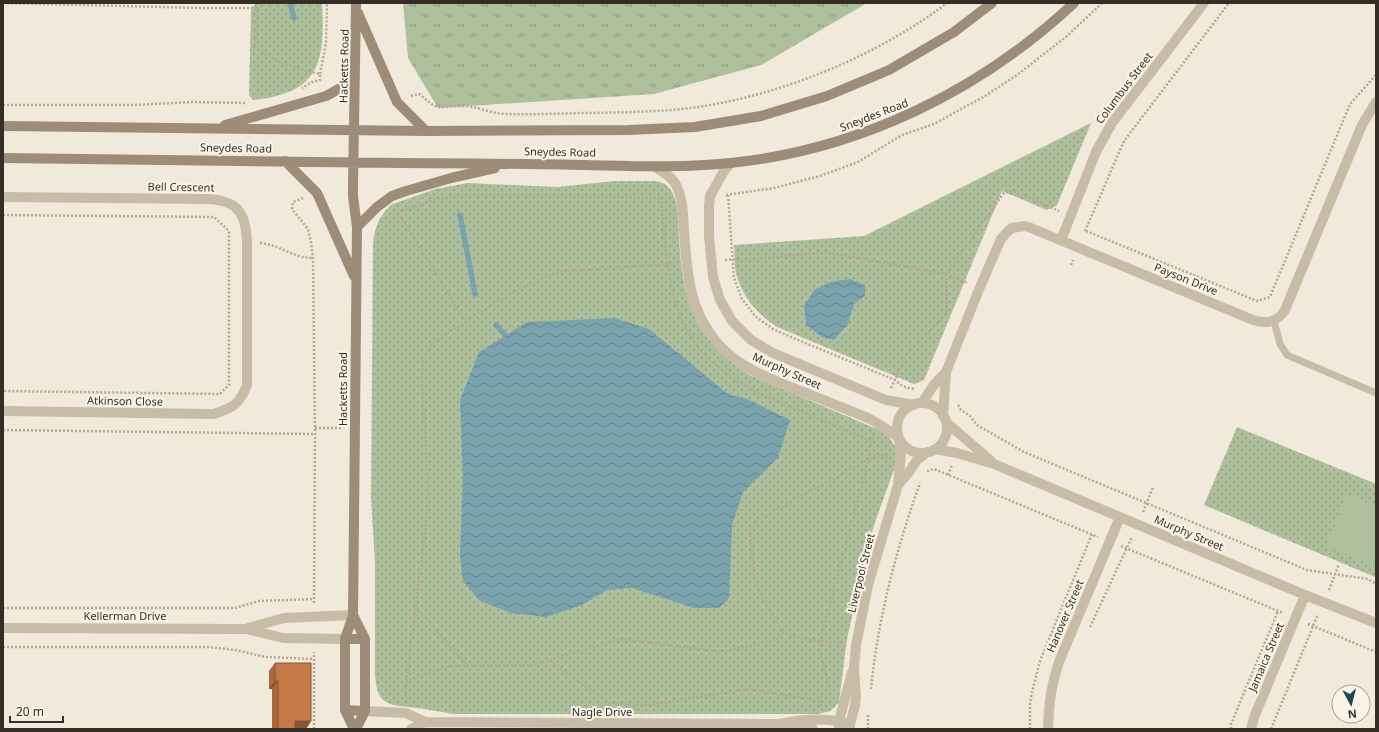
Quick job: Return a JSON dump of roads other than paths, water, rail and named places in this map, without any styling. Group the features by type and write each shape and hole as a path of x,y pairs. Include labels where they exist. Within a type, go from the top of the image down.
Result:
{"main road":[{"name":"Sneydes Road","path":"3,126 426,131 628,130 695,127 760,116 827,96 890,70 954,32 992,3"},
{"name":"Sneydes Road","path":"3,158 354,163 513,163 654,166 693,166 731,163 790,154 827,144 854,136 913,113 980,76 1014,53 1051,24 1074,3"},
{"path":"356,6 396,102 426,131"},
{"name":"Hacketts Road","path":"355,729 345,710 345,639 353,615 357,227 353,196 356,6"},
{"path":"214,128 326,96 346,85 355,72"},
{"path":"285,161 318,193 356,280"},
{"path":"357,227 377,206 392,196 451,178 513,163"},
{"name":"Hacketts Road","path":"353,615 365,639 365,711 355,729"},
{"path":"345,639 365,639"},
{"path":"345,710 365,711"}],"street":[{"name":"Columbus Street","path":"1061,240 1096,152 1112,123 1204,3"},
{"path":"1274,321 1282,316 1285,310 1362,125 1376,102"},
{"name":"Murphy Street","path":"731,163 724,171 710,196 709,236 713,277 720,300 732,321 751,340 773,353 886,400 918,404"},
{"name":"Murphy Street","path":"654,166 670,177 681,198 686,263 690,289 703,322 720,345 737,361 757,373 868,418 899,438"},
{"name":"Bell Crescent","path":"3,197 206,199 223,200 235,207 244,218 248,242 247,385 242,397"},
{"name":"Payson Drive","path":"918,404 946,372 1000,239 1012,228 1025,226 1253,320 1264,323 1274,321"},
{"name":"Payson Drive","path":"944,419 946,372"},
{"name":"Atkinson Close","path":"3,411 214,414 231,408 242,397"},
{"path":"918,404 932,406 940,412 947,428 943,440 931,451 914,452 903,444 899,438 897,430 903,412 918,404"},
{"name":"Murphy Street","path":"944,419 994,464"},
{"name":"Liverpool Street","path":"850,726 856,696 854,668 856,645 868,585 898,485 901,454 899,438"},
{"name":"Murphy Street","path":"931,451 957,453 994,464 1305,595 1376,623"},
{"name":"Liverpool Street","path":"898,485 917,460 931,451"},
{"name":"Hanover Street","path":"1048,729 1052,684 1059,662 1120,517"},
{"name":"Jamaica Street","path":"1251,729 1254,715 1305,595"},
{"name":"Kellerman Drive","path":"3,628 246,628 284,618 353,615"},
{"name":"Kellerman Drive","path":"246,628 283,638 345,639"},
{"name":"Liverpool Street","path":"837,727 848,683 854,668"},
{"name":"Nagle Drive","path":"365,711 406,713 425,726"},
{"name":"Nagle Drive","path":"779,724 802,719 822,719 837,727 850,726"},
{"name":"Nagle Drive","path":"411,729 425,726 779,724 813,729"}],"lane":[{"path":"1274,321 1280,344 1287,355 1376,393"}],"water":[{"path":"850,279 865,285 865,296 854,304 848,324 834,340 822,337 806,325 804,306 814,290 830,282"},
{"path":"614,318 649,329 728,394 747,399 790,420 778,458 743,492 732,525 729,598 719,608 694,608 632,588 607,590 582,605 546,617 511,613 480,601 463,581 460,555 463,477 460,400 479,352 527,322"}],"waterway":[{"path":"290,3 294,18"},
{"path":"460,215 475,294"},
{"path":"496,325 505,335"}]}
